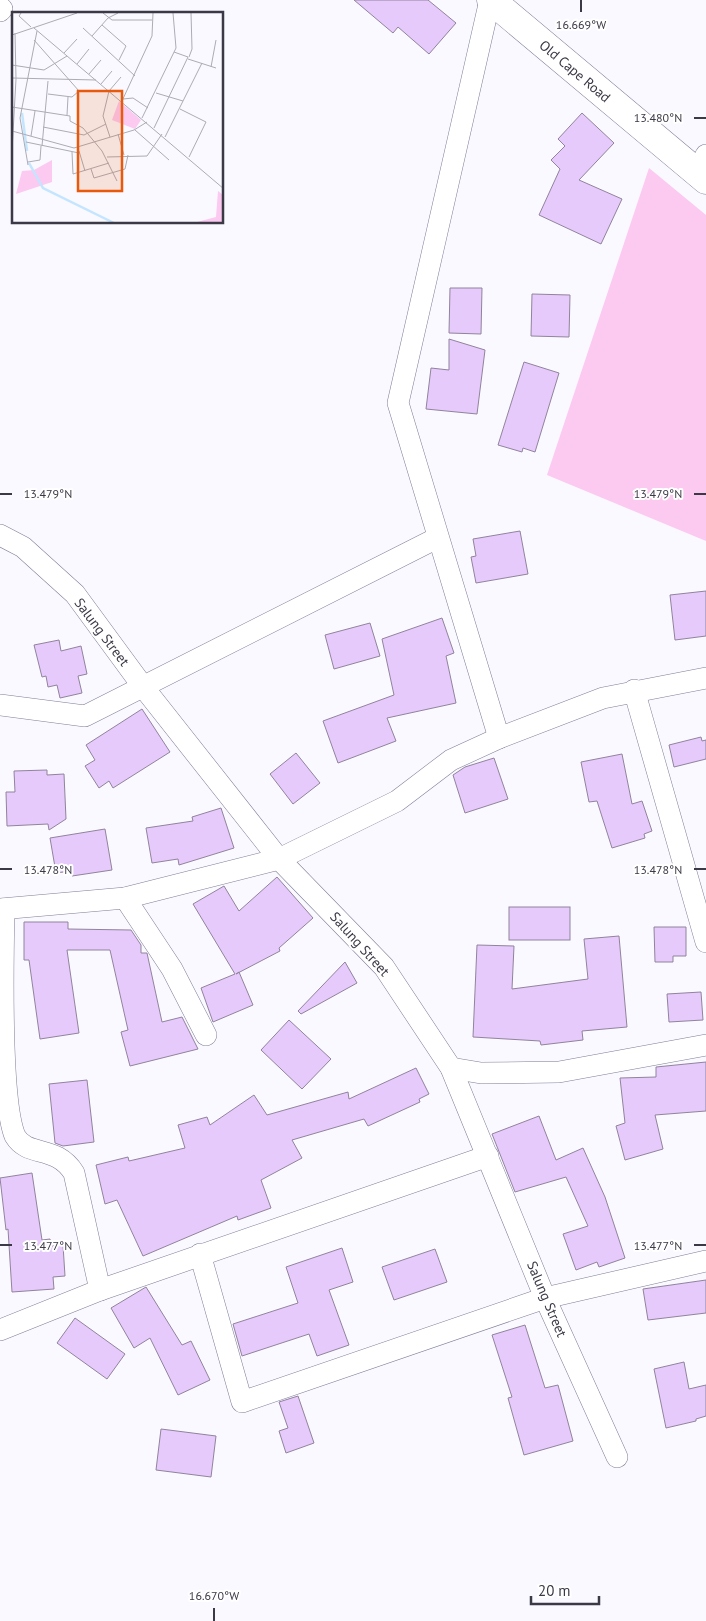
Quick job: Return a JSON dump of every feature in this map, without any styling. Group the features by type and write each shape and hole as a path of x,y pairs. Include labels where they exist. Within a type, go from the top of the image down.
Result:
{"street":[{"name":"Old Cape Road","path":"490,0 703,170"},
{"path":"490,0 398,403 437,538 499,738"},
{"name":"Salung Street","path":"0,535 24,547 75,594 144,688 280,859 384,967 451,1068 545,1298 617,1457"},
{"path":"0,705 85,716 144,688 437,538"},
{"path":"100,1290 74,1174 67,1163 54,1154 30,1149 22,1144 15,1136 7,1115 3,1082 1,997 2,909 125,898 280,859 397,801 451,760 499,738 603,698 634,690 706,678"},
{"path":"634,690 706,942"},
{"path":"125,898 172,969 206,1035"},
{"path":"451,1068 481,1073 559,1072 706,1045"},
{"path":"0,1330 100,1290 200,1254 488,1156"},
{"path":"200,1254 242,1402 545,1298 706,1261"}],"shaded area":[{"path":"649,168 706,215 706,541 547,475"}],"building":[{"path":"354,0 428,0 456,23 429,54 398,27 393,33"},
{"path":"582,113 614,143 579,180 622,199 601,244 539,215 560,169 551,160 565,146 558,139"},
{"path":"450,288 482,288 481,334 449,333"},
{"path":"532,294 570,295 569,337 531,336"},
{"path":"449,339 485,350 477,414 426,409 431,368 449,370"},
{"path":"524,362 559,373 535,452 523,448 522,452 498,445"},
{"path":"520,531 528,574 476,583 471,557 476,556 473,539"},
{"path":"706,591 706,636 675,640 670,595"},
{"path":"442,618 454,653 446,656 456,703 387,718 396,741 338,763 323,721 394,695 382,639"},
{"path":"370,623 380,656 334,669 325,635"},
{"path":"59,640 61,651 81,646 87,674 78,676 82,693 60,698 57,685 48,687 46,676 42,677 34,645"},
{"path":"142,709 170,752 113,788 109,781 99,788 85,766 95,760 86,745"},
{"path":"701,737 702,741 706,740 706,759 674,767 669,745"},
{"path":"296,753 320,783 293,804 270,774"},
{"path":"622,754 632,804 642,801 652,831 644,834 645,838 612,848 597,801 589,802 581,762"},
{"path":"494,758 508,799 465,813 453,775 465,767"},
{"path":"47,770 47,775 64,774 66,819 49,830 48,824 7,826 6,792 15,792 14,771"},
{"path":"221,808 234,848 179,865 178,859 152,863 146,828 193,821 192,817"},
{"path":"105,829 112,870 72,876 71,871 56,873 50,838"},
{"path":"277,877 313,918 279,948 280,951 239,972 253,1005 213,1022 201,988 235,974 193,904 224,886 239,911"},
{"path":"509,907 570,907 570,940 509,940"},
{"path":"24,922 68,922 68,929 131,930 141,945 141,953 147,953 162,1022 182,1017 198,1049 130,1066 121,1032 128,1030 110,950 67,950 79,1033 40,1039 29,960 24,960"},
{"path":"654,927 686,927 686,956 673,956 673,962 655,962"},
{"path":"619,936 627,1027 582,1031 583,1040 541,1045 540,1041 473,1037 477,945 514,946 512,989 588,979 584,939"},
{"path":"345,962 357,983 301,1014 298,1011"},
{"path":"701,992 703,1020 669,1022 667,994"},
{"path":"289,1020 331,1059 302,1089 261,1050"},
{"path":"706,1062 706,1111 655,1115 663,1149 625,1160 616,1126 625,1123 620,1078 656,1077 656,1067"},
{"path":"416,1068 429,1094 419,1099 420,1102 368,1126 364,1119 292,1140 302,1158 261,1180 271,1208 238,1220 237,1216 143,1256 117,1200 105,1204 96,1165 128,1157 129,1161 185,1148 178,1125 207,1117 210,1125 254,1095 267,1115 348,1092 349,1099"},
{"path":"87,1080 94,1142 63,1146 55,1143 49,1084"},
{"path":"539,1116 556,1160 583,1148 605,1197 625,1258 599,1267 597,1262 576,1270 563,1234 588,1226 566,1177 515,1192 492,1134"},
{"path":"32,1173 42,1240 50,1239 51,1246 63,1245 65,1276 53,1277 54,1289 12,1292 8,1229 6,1230 0,1178"},
{"path":"342,1248 353,1282 329,1290 349,1345 317,1356 309,1334 242,1356 233,1324 298,1303 286,1267"},
{"path":"435,1249 447,1282 394,1300 382,1267"},
{"path":"706,1280 706,1313 648,1320 643,1289"},
{"path":"146,1287 182,1345 191,1341 210,1380 178,1395 150,1338 134,1348 111,1308"},
{"path":"75,1318 125,1354 107,1379 57,1343"},
{"path":"525,1325 545,1388 558,1385 573,1441 524,1455 508,1398 512,1397 492,1335"},
{"path":"684,1362 689,1389 706,1385 706,1416 696,1419 696,1421 666,1428 654,1369"},
{"path":"298,1396 314,1443 286,1453 279,1431 288,1428 279,1402"},
{"path":"161,1429 216,1436 211,1477 156,1470"}]}
